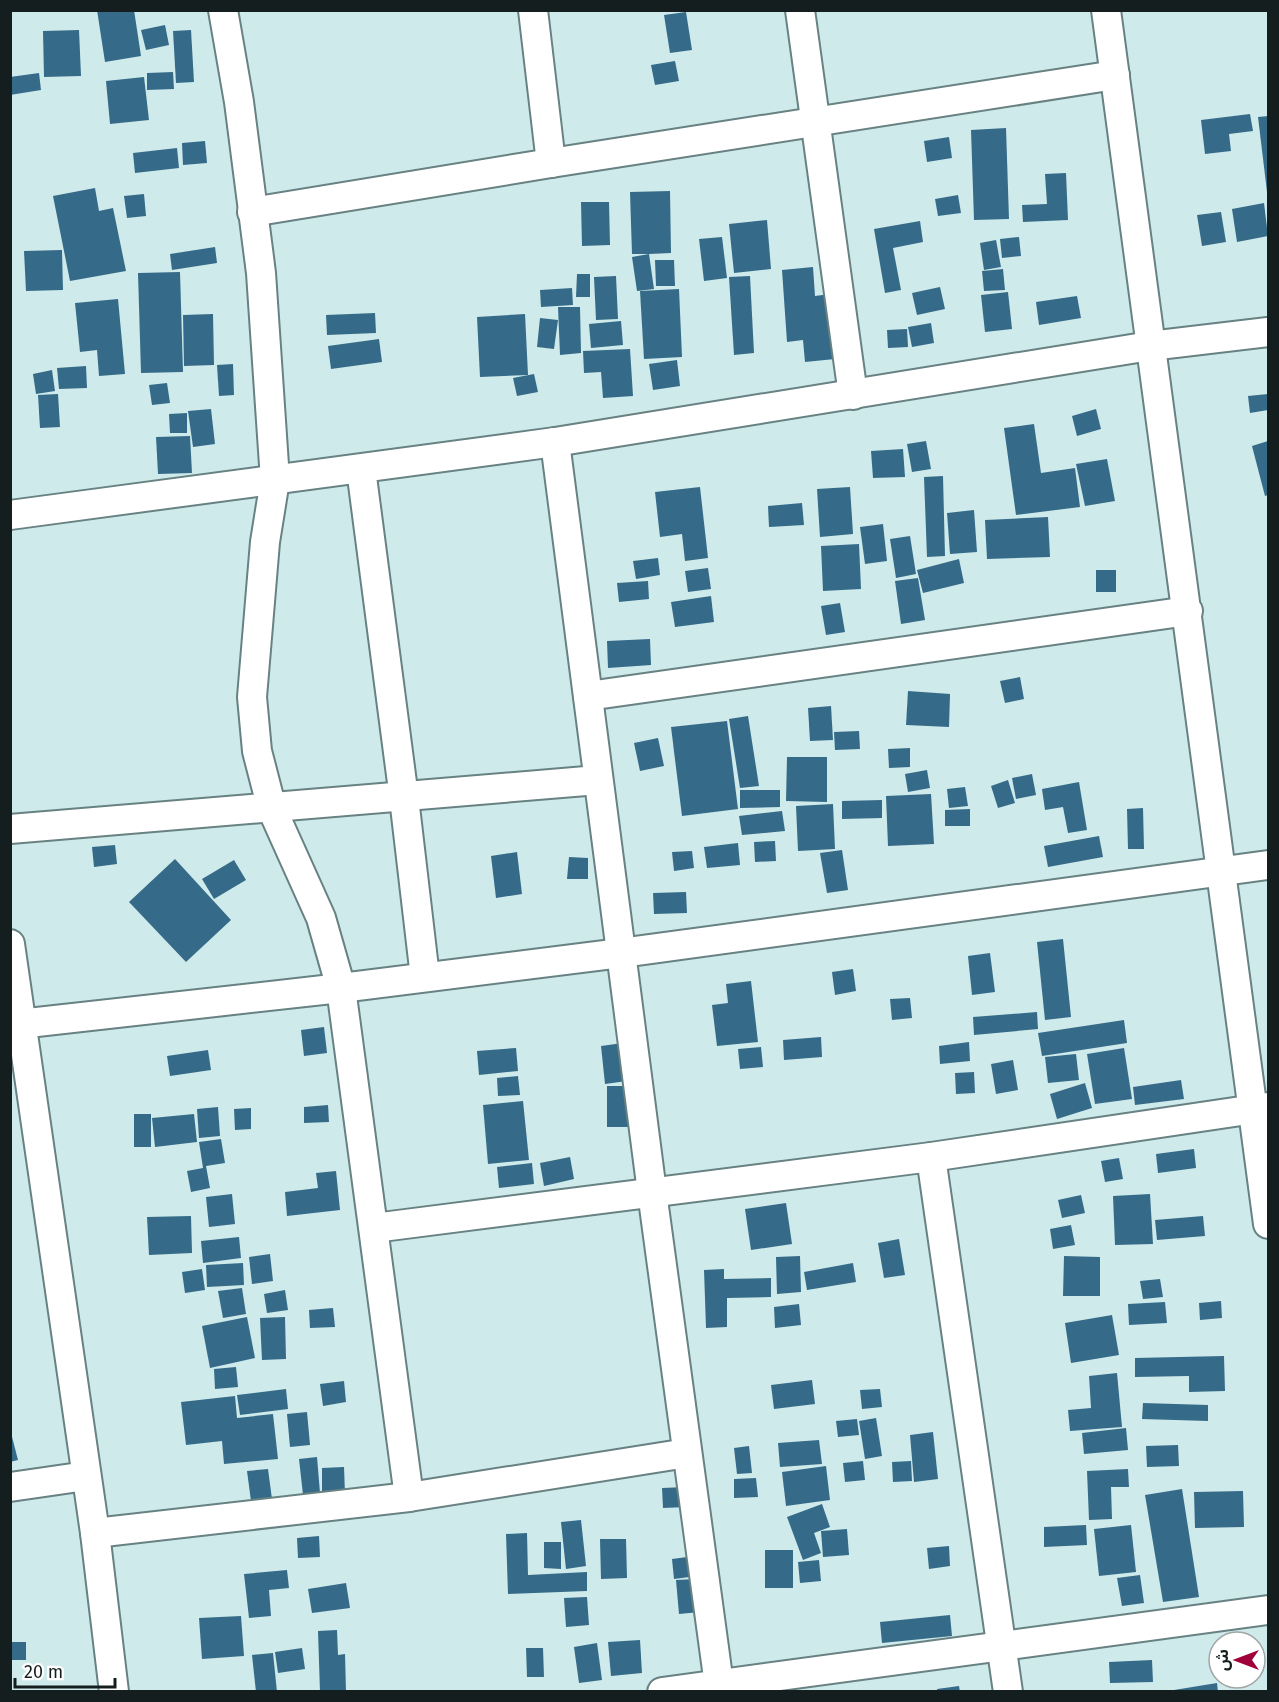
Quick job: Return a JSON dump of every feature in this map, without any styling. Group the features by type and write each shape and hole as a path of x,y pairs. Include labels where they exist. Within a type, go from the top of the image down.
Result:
{"street":[{"path":"223,10 239,102 261,273 275,480 265,542 252,697 257,752 272,809 321,918 341,988 409,1497"},
{"path":"533,10 551,163"},
{"path":"800,10 853,395"},
{"path":"1106,10 1150,346 1188,611 1220,872 1261,1108 1269,1224"},
{"path":"252,212 1114,75"},
{"path":"10,515 555,442 1150,346 1269,332"},
{"path":"555,442 652,1192 720,1688"},
{"path":"361,469 425,977"},
{"path":"588,696 1188,611"},
{"path":"10,829 404,798 598,780"},
{"path":"16,1024 341,988 621,953 1269,865"},
{"path":"10,944 16,1024 95,1533 114,1692"},
{"path":"374,1228 931,1156 1261,1108"},
{"path":"931,1156 1008,1692"},
{"path":"95,1533 409,1497 687,1453"},
{"path":"10,1487 86,1476"},
{"path":"662,1692 720,1688 1002,1645 1269,1610"}],"building":[{"path":"97,10 134,10 141,56 105,62"},
{"path":"686,12 692,50 670,53 664,15"},
{"path":"165,25 169,45 146,50 141,30"},
{"path":"79,30 81,76 44,77 43,31"},
{"path":"191,30 194,82 176,83 173,31"},
{"path":"675,61 679,81 655,85 651,65"},
{"path":"173,72 174,89 147,90 147,73"},
{"path":"39,73 41,90 10,95 10,77"},
{"path":"144,77 149,120 110,124 106,81"},
{"path":"1250,114 1253,131 1229,134 1231,151 1205,154 1201,120"},
{"path":"1268,116 1268,192 1267,192 1258,117"},
{"path":"1006,128 1009,219 974,220 971,130"},
{"path":"949,137 952,158 927,162 924,141"},
{"path":"205,141 207,163 183,165 182,143"},
{"path":"177,148 179,168 135,173 133,153"},
{"path":"1066,173 1068,220 1023,222 1022,205 1047,204 1045,174"},
{"path":"95,188 99,211 113,208 126,271 70,281 53,196"},
{"path":"670,191 671,253 632,254 630,192"},
{"path":"144,194 146,216 127,218 124,196"},
{"path":"958,195 961,213 938,216 935,199"},
{"path":"581,202 609,202 610,245 582,246"},
{"path":"1264,203 1268,236 1237,242 1232,209"},
{"path":"1221,212 1226,242 1202,246 1197,215"},
{"path":"767,220 771,269 734,273 729,224"},
{"path":"920,221 923,242 893,248 901,290 885,293 874,229"},
{"path":"722,237 727,278 704,281 699,239"},
{"path":"1019,237 1021,256 1002,258 1000,239"},
{"path":"996,240 1001,267 984,270 980,243"},
{"path":"215,247 217,263 172,270 170,254"},
{"path":"62,250 63,290 26,291 24,251"},
{"path":"649,254 654,289 637,291 632,257"},
{"path":"655,260 674,260 675,286 656,286"},
{"path":"813,267 815,296 830,294 835,359 805,362 803,340 787,342 782,270"},
{"path":"1003,269 1005,290 984,291 982,271"},
{"path":"180,272 183,372 141,373 138,273"},
{"path":"577,274 590,274 590,297 576,297"},
{"path":"616,276 618,319 596,320 594,277"},
{"path":"750,276 754,353 734,355 729,277"},
{"path":"940,287 945,309 917,315 912,293"},
{"path":"572,288 573,305 541,307 540,290"},
{"path":"679,289 682,357 644,359 640,291"},
{"path":"1008,292 1012,329 985,332 981,295"},
{"path":"1077,296 1081,318 1039,325 1036,302"},
{"path":"118,299 125,374 99,376 97,350 80,352 75,303"},
{"path":"558,307 580,307 581,353 560,355"},
{"path":"375,313 376,333 327,335 326,315"},
{"path":"213,314 214,365 184,366 183,315"},
{"path":"525,314 528,375 480,377 477,317"},
{"path":"540,318 558,320 554,349 537,347"},
{"path":"621,321 623,345 591,348 589,324"},
{"path":"931,323 934,343 912,347 908,327"},
{"path":"907,329 908,347 888,348 887,330"},
{"path":"379,339 382,362 331,369 328,346"},
{"path":"630,349 633,396 603,398 601,372 584,373 583,351"},
{"path":"677,360 680,386 653,390 649,364"},
{"path":"233,364 234,395 219,396 217,365"},
{"path":"86,366 87,388 59,389 57,368"},
{"path":"52,370 55,391 36,394 33,374"},
{"path":"534,374 538,392 517,396 513,378"},
{"path":"167,383 170,403 152,405 149,385"},
{"path":"58,394 60,427 40,428 38,395"},
{"path":"1268,394 1268,410 1250,413 1248,396"},
{"path":"211,409 215,444 193,447 188,411"},
{"path":"1096,409 1101,429 1077,436 1072,416"},
{"path":"187,413 187,433 170,433 169,414"},
{"path":"1034,424 1041,473 1075,468 1080,507 1016,515 1004,428"},
{"path":"190,436 192,473 158,474 156,437"},
{"path":"926,441 931,469 912,472 907,444"},
{"path":"1268,441 1268,495 1265,496 1252,446"},
{"path":"903,449 905,477 873,478 871,451"},
{"path":"1107,459 1115,501 1085,506 1076,464"},
{"path":"943,476 945,556 927,557 924,477"},
{"path":"700,487 708,558 685,561 682,534 660,537 655,492"},
{"path":"850,487 853,534 820,537 817,489"},
{"path":"802,503 804,525 769,527 768,506"},
{"path":"974,510 977,552 950,554 947,513"},
{"path":"1048,517 1050,557 987,559 985,520"},
{"path":"883,524 887,561 865,564 860,527"},
{"path":"910,536 916,574 896,578 890,539"},
{"path":"859,544 861,589 823,591 821,546"},
{"path":"658,558 660,575 636,579 633,561"},
{"path":"959,559 964,583 923,593 917,570"},
{"path":"708,568 711,589 688,592 685,571"},
{"path":"1096,570 1116,570 1116,592 1096,592"},
{"path":"918,578 925,620 901,624 895,581"},
{"path":"648,581 649,599 619,602 617,583"},
{"path":"711,596 714,622 675,627 671,602"},
{"path":"840,603 845,632 826,635 821,606"},
{"path":"650,639 651,665 608,668 607,641"},
{"path":"1020,677 1024,699 1005,703 1000,681"},
{"path":"908,691 950,694 949,727 906,725"},
{"path":"831,706 833,740 810,741 808,708"},
{"path":"748,716 759,786 740,788 729,719"},
{"path":"727,721 738,809 682,816 671,727"},
{"path":"859,731 860,749 835,750 834,732"},
{"path":"658,738 664,766 640,771 634,743"},
{"path":"910,748 910,767 889,768 888,749"},
{"path":"787,757 827,757 827,802 786,801"},
{"path":"927,770 930,788 908,792 905,774"},
{"path":"1032,774 1036,795 1016,799 1012,778"},
{"path":"1008,780 1015,803 998,808 991,786"},
{"path":"1079,782 1087,830 1068,833 1063,807 1045,810 1042,789"},
{"path":"965,787 968,806 949,808 947,789"},
{"path":"740,790 780,790 780,807 740,808"},
{"path":"931,794 934,844 888,846 886,796"},
{"path":"882,800 882,818 842,819 842,801"},
{"path":"833,804 835,849 798,851 796,806"},
{"path":"1143,808 1144,849 1128,849 1127,809"},
{"path":"970,809 970,826 945,826 945,810"},
{"path":"782,811 785,831 742,835 739,816"},
{"path":"1099,836 1103,857 1048,867 1044,846"},
{"path":"775,841 776,861 755,862 754,842"},
{"path":"738,843 740,865 707,868 704,847"},
{"path":"115,845 117,864 94,867 92,847"},
{"path":"842,850 848,890 827,893 820,853"},
{"path":"692,851 694,868 674,871 672,852"},
{"path":"517,852 522,894 496,898 491,856"},
{"path":"569,857 588,858 588,879 567,879"},
{"path":"175,859 231,920 186,962 129,902"},
{"path":"234,860 246,880 214,899 202,879"},
{"path":"686,892 687,913 654,914 653,893"},
{"path":"1063,939 1071,1017 1045,1020 1037,942"},
{"path":"990,953 995,992 972,995 968,956"},
{"path":"853,969 856,991 835,995 832,972"},
{"path":"751,981 758,1042 717,1046 712,1005 728,1003 726,984"},
{"path":"910,998 912,1018 892,1020 890,999"},
{"path":"1037,1012 1038,1029 974,1035 973,1017"},
{"path":"1124,1020 1127,1043 1042,1056 1038,1033"},
{"path":"324,1027 327,1053 304,1056 301,1030"},
{"path":"821,1037 822,1057 784,1060 783,1040"},
{"path":"969,1042 970,1061 940,1064 939,1046"},
{"path":"623,1043 627,1081 605,1084 601,1046"},
{"path":"761,1047 763,1067 740,1069 738,1049"},
{"path":"516,1048 518,1071 479,1075 477,1051"},
{"path":"1124,1048 1132,1099 1095,1104 1087,1054"},
{"path":"208,1050 211,1070 170,1076 167,1056"},
{"path":"1076,1054 1079,1080 1048,1083 1045,1057"},
{"path":"1013,1060 1018,1090 996,1094 991,1064"},
{"path":"974,1072 975,1093 956,1094 955,1073"},
{"path":"518,1076 520,1095 498,1096 497,1078"},
{"path":"1181,1080 1184,1099 1135,1105 1133,1087"},
{"path":"1085,1083 1092,1108 1057,1119 1050,1094"},
{"path":"607,1086 631,1086 631,1127 607,1127"},
{"path":"523,1101 529,1160 488,1164 483,1105"},
{"path":"328,1105 329,1122 304,1123 304,1107"},
{"path":"218,1107 220,1136 199,1138 197,1109"},
{"path":"251,1108 251,1129 235,1130 234,1109"},
{"path":"134,1114 151,1114 151,1147 134,1147"},
{"path":"194,1114 197,1142 155,1147 152,1118"},
{"path":"221,1139 225,1163 206,1166 210,1188 191,1192 187,1171 203,1168 199,1142"},
{"path":"1194,1149 1196,1168 1158,1173 1156,1154"},
{"path":"570,1157 574,1179 544,1186 540,1163"},
{"path":"1119,1158 1123,1179 1105,1182 1101,1161"},
{"path":"532,1163 534,1184 499,1188 497,1167"},
{"path":"336,1171 340,1210 287,1216 285,1192 318,1188 316,1173"},
{"path":"232,1194 235,1224 209,1227 206,1197"},
{"path":"1150,1194 1153,1244 1115,1245 1113,1196"},
{"path":"1081,1195 1085,1213 1062,1218 1058,1200"},
{"path":"786,1203 792,1244 751,1250 745,1209"},
{"path":"191,1216 192,1253 149,1255 147,1217"},
{"path":"1203,1216 1205,1236 1157,1240 1155,1220"},
{"path":"1071,1225 1075,1245 1053,1249 1050,1229"},
{"path":"239,1237 241,1258 203,1263 201,1241"},
{"path":"899,1239 905,1275 884,1278 878,1243"},
{"path":"270,1254 273,1281 252,1284 249,1257"},
{"path":"800,1256 801,1292 777,1294 776,1257"},
{"path":"1064,1256 1100,1257 1100,1296 1063,1296"},
{"path":"243,1263 244,1285 207,1287 206,1265"},
{"path":"853,1263 856,1282 807,1290 804,1272"},
{"path":"202,1269 205,1290 185,1293 182,1272"},
{"path":"724,1269 724,1279 771,1278 771,1297 727,1298 727,1327 706,1328 704,1270"},
{"path":"1160,1279 1163,1297 1143,1299 1140,1281"},
{"path":"242,1288 246,1314 223,1318 218,1291"},
{"path":"285,1290 288,1310 267,1313 264,1294"},
{"path":"1221,1301 1222,1318 1200,1320 1199,1303"},
{"path":"1165,1302 1167,1323 1129,1325 1128,1304"},
{"path":"799,1304 801,1325 775,1328 774,1307"},
{"path":"333,1308 335,1327 310,1328 309,1310"},
{"path":"1112,1315 1119,1355 1071,1363 1065,1323"},
{"path":"247,1317 255,1358 210,1368 202,1326"},
{"path":"285,1317 286,1359 262,1360 260,1318"},
{"path":"1224,1356 1225,1391 1189,1392 1189,1376 1135,1377 1135,1358"},
{"path":"236,1367 238,1387 215,1389 214,1369"},
{"path":"1117,1373 1122,1427 1070,1431 1068,1410 1091,1408 1089,1376"},
{"path":"812,1380 815,1404 774,1409 771,1385"},
{"path":"344,1381 346,1402 323,1406 320,1384"},
{"path":"286,1389 288,1409 240,1415 237,1395"},
{"path":"880,1389 882,1407 862,1409 860,1390"},
{"path":"235,1396 237,1418 273,1414 278,1459 224,1464 222,1441 186,1445 181,1402"},
{"path":"1143,1403 1208,1405 1208,1421 1142,1419"},
{"path":"307,1412 310,1445 290,1447 287,1414"},
{"path":"876,1418 882,1456 865,1459 859,1421"},
{"path":"857,1419 859,1435 838,1437 836,1421"},
{"path":"1126,1428 1128,1450 1084,1454 1082,1433"},
{"path":"10,1429 18,1460 10,1462"},
{"path":"933,1432 938,1479 914,1482 910,1435"},
{"path":"819,1440 822,1464 780,1467 778,1443"},
{"path":"1178,1445 1179,1466 1147,1467 1146,1446"},
{"path":"749,1446 752,1473 737,1474 734,1448"},
{"path":"317,1457 320,1493 303,1495 299,1459"},
{"path":"863,1461 865,1480 845,1482 843,1463"},
{"path":"911,1461 912,1481 893,1482 892,1462"},
{"path":"826,1466 830,1500 786,1506 782,1472"},
{"path":"344,1467 345,1494 322,1494 322,1468"},
{"path":"268,1469 272,1499 251,1501 247,1471"},
{"path":"1128,1469 1129,1487 1111,1487 1112,1519 1089,1520 1087,1471"},
{"path":"756,1478 758,1497 734,1498 734,1479"},
{"path":"686,1487 686,1507 663,1508 662,1488"},
{"path":"1182,1489 1199,1597 1163,1602 1145,1495"},
{"path":"1243,1491 1244,1527 1195,1528 1194,1492"},
{"path":"822,1504 830,1527 814,1533 821,1553 803,1560 787,1517"},
{"path":"581,1520 586,1566 566,1569 561,1522"},
{"path":"1086,1525 1087,1545 1044,1547 1044,1527"},
{"path":"1131,1525 1136,1572 1099,1576 1094,1529"},
{"path":"847,1529 849,1555 823,1557 821,1531"},
{"path":"527,1533 528,1575 587,1572 587,1591 508,1594 506,1534"},
{"path":"319,1536 320,1557 298,1558 297,1538"},
{"path":"600,1539 626,1539 627,1578 601,1579"},
{"path":"544,1542 561,1542 561,1569 544,1568"},
{"path":"949,1546 950,1566 929,1569 927,1548"},
{"path":"765,1550 793,1550 793,1588 765,1588"},
{"path":"695,1556 697,1576 674,1579 672,1559"},
{"path":"819,1560 821,1581 800,1583 798,1562"},
{"path":"287,1570 289,1588 269,1590 271,1616 249,1618 244,1574"},
{"path":"1140,1575 1144,1603 1122,1606 1117,1578"},
{"path":"697,1579 700,1612 679,1614 676,1580"},
{"path":"346,1583 350,1608 312,1613 308,1589"},
{"path":"587,1597 589,1625 566,1627 564,1598"},
{"path":"950,1615 952,1636 882,1643 880,1622"},
{"path":"241,1616 244,1656 202,1659 199,1618"},
{"path":"337,1630 338,1655 345,1654 346,1692 320,1692 318,1631"},
{"path":"640,1640 642,1673 611,1676 608,1642"},
{"path":"10,1642 26,1642 26,1660 10,1660"},
{"path":"597,1643 602,1680 579,1683 574,1647"},
{"path":"302,1648 305,1669 278,1673 275,1652"},
{"path":"526,1648 543,1648 544,1677 527,1677"},
{"path":"273,1653 277,1692 256,1692 252,1655"},
{"path":"1152,1660 1153,1682 1110,1683 1109,1662"},
{"path":"1207,1685 1207,1690 1218,1690 1218,1692 1174,1692 1174,1690"},
{"path":"959,1686 960,1692 938,1692 937,1689"}]}
